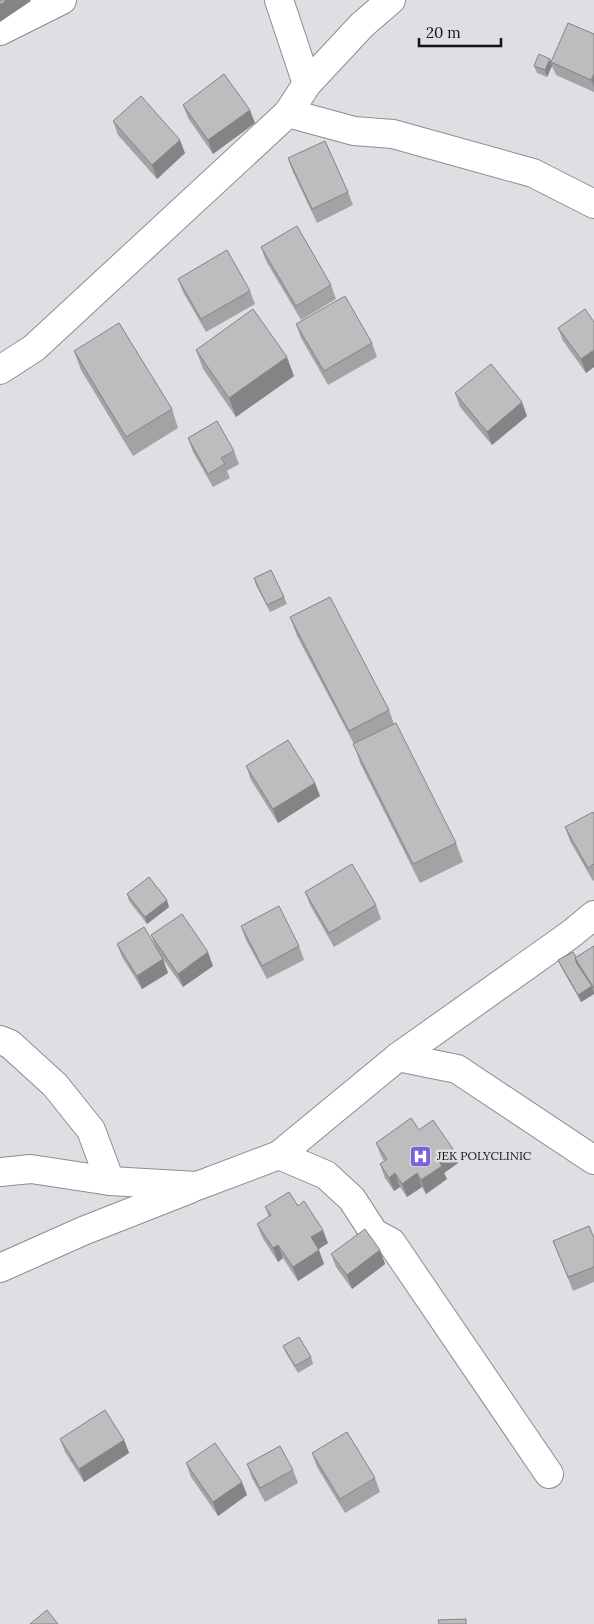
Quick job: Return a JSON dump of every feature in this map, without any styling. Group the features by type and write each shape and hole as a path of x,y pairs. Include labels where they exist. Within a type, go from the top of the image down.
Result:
{"street":[{"path":"0,31 62,0"},
{"path":"279,0 307,84"},
{"path":"0,370 34,348 288,113 307,84 362,25 391,0"},
{"path":"288,113 354,131 393,134 533,173 594,204"},
{"path":"0,1268 83,1231 279,1154 398,1057 563,940 594,915"},
{"path":"0,1040 10,1044 55,1085 91,1130 110,1181"},
{"path":"398,1057 457,1069 594,1160"},
{"path":"279,1154 326,1175 352,1199 374,1233 391,1242 549,1474"},
{"path":"0,1172 31,1169 110,1181 197,1186"}],"building":[{"path":"0,0 7,0 0,5"},
{"path":"568,23 594,34 594,74 591,80 551,62"},
{"path":"539,54 550,59 545,70 534,66"},
{"path":"224,74 250,110 208,140 183,105"},
{"path":"141,96 180,140 152,165 113,121"},
{"path":"325,141 348,192 312,209 288,158"},
{"path":"297,226 331,285 296,306 261,247"},
{"path":"227,250 250,291 201,319 178,279"},
{"path":"345,296 372,343 324,371 296,324"},
{"path":"253,309 287,357 229,398 196,350"},
{"path":"585,309 594,322 594,350 581,359 558,328"},
{"path":"119,323 172,409 126,437 74,351"},
{"path":"491,364 522,402 487,432 455,393"},
{"path":"217,421 234,451 221,458 225,464 208,474 188,438"},
{"path":"271,570 284,597 267,605 254,578"},
{"path":"330,597 389,710 349,731 290,617"},
{"path":"396,723 456,843 413,864 353,744"},
{"path":"288,740 315,783 273,809 246,766"},
{"path":"593,812 594,864 588,868 565,827"},
{"path":"352,864 376,905 329,933 305,892"},
{"path":"149,877 167,900 145,917 127,894"},
{"path":"279,906 299,946 262,966 241,926"},
{"path":"182,914 208,952 178,974 151,935"},
{"path":"144,927 163,959 137,976 117,944"},
{"path":"594,946 594,988 575,958"},
{"path":"573,952 577,964 592,986 578,995 558,960"},
{"path":"411,1118 419,1130 433,1120 453,1149 438,1160 442,1166 421,1180 417,1173 402,1184 395,1173 389,1178 380,1164 387,1159 376,1143"},
{"path":"289,1192 298,1206 304,1201 323,1230 311,1237 319,1250 293,1267 278,1245 273,1248 257,1224 271,1215 265,1207"},
{"path":"589,1226 594,1238 594,1267 568,1277 553,1241"},
{"path":"365,1229 380,1250 347,1275 331,1254"},
{"path":"299,1337 311,1357 295,1366 283,1346"},
{"path":"105,1410 124,1440 79,1469 60,1439"},
{"path":"347,1432 375,1478 340,1499 312,1453"},
{"path":"215,1443 242,1482 213,1502 186,1463"},
{"path":"280,1446 293,1470 260,1488 247,1464"},
{"path":"47,1610 58,1624 30,1624"},
{"path":"466,1619 466,1624 439,1624 438,1620"}],"place":[{"name":"JEK POLYCLINIC","path":"421,1156"}]}
